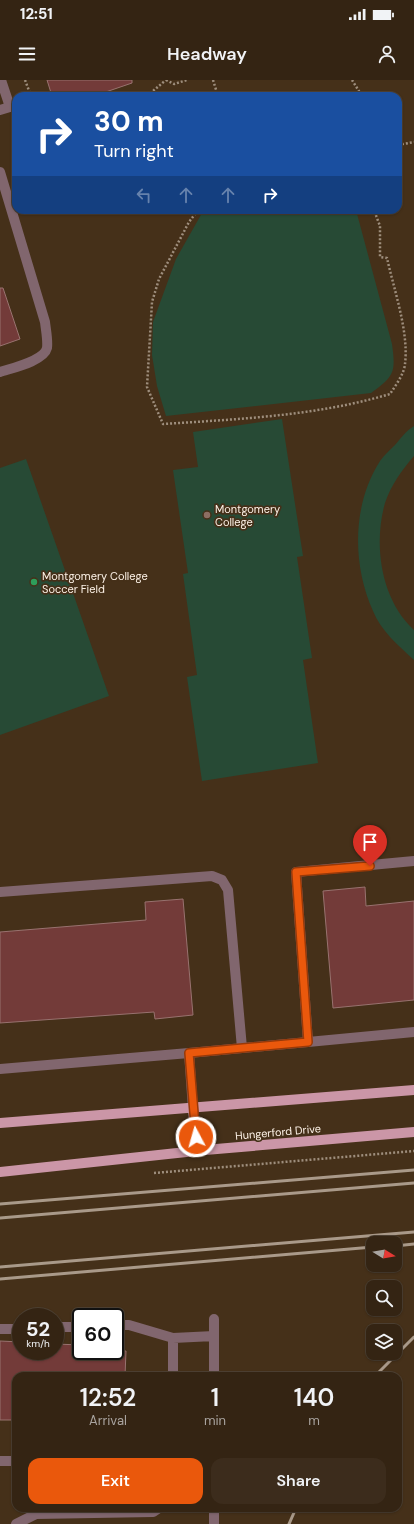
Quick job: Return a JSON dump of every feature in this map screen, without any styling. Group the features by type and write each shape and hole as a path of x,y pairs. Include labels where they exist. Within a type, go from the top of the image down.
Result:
{"main road":[{"path":"0,1123 193,1109 414,1090"},
{"path":"193,1109 197,1151"},
{"name":"Hungerford Drive","path":"0,1172 197,1151 414,1132"}],"street":[{"path":"0,110 10,107 1,80"},
{"path":"0,172 12,212"},
{"path":"0,372 42,356 46,350 47,340 45,322 13,214"},
{"path":"308,1042 296,872 414,861"},
{"path":"0,892 212,876 222,880 228,890 242,1048"},
{"path":"0,1069 414,1032"},
{"path":"189,1053 193,1109"},
{"path":"214,1319 214,1372"},
{"path":"124,1325 129,1325 173,1338 214,1336"},
{"path":"0,1329 12,1329"},
{"path":"173,1338 173,1372"},
{"path":"0,1461 12,1461"},
{"path":"16,1524 36,1519 153,1512"},
{"path":"214,1512 214,1524"}],"path":[{"path":"25,80 30,92"},
{"path":"152,92 166,80 174,84 187,80"},
{"path":"213,80 217,92"},
{"path":"352,80 360,92"},
{"path":"402,144 414,142"},
{"path":"195,214 189,222 159,279 152,302 147,387 163,424 235,419 326,409 390,394 405,365 404,335 387,258 380,257 380,226 376,214"},
{"path":"149,1174 414,1152"}],"green space":[{"path":"201,214 357,214 392,344 394,362 392,373 385,382 371,393 166,416 157,386 152,355 153,322 176,259"},
{"path":"282,419 303,556 297,557 312,658 303,660 318,763 202,781 187,677 197,675 183,574 188,573 173,470 198,467 193,432"},
{"path":"414,426 414,456 397,478 387,496 385,503 381,519 380,554 387,588 403,618 414,630 414,660 385,631 376,618 366,593 361,574 358,535 364,496 371,478 383,457 406,432"},
{"name":"Montgomery College Soccer Field","path":"26,459 109,696 0,735 0,468"}],"building":[{"path":"47,80 132,80 132,83 106,92 51,92"},
{"path":"0,288 3,288 20,339 0,346"},
{"path":"365,887 366,906 414,901 414,1000 333,1008 323,891"},
{"path":"183,899 193,1015 155,1019 154,1012 0,1023 0,932 146,920 145,902"},
{"path":"0,1341 12,1342 12,1360 64,1360 64,1344 72,1345 72,1360 124,1360 124,1351 126,1351 125,1372 12,1372 12,1420 0,1420"}],"railway":[{"path":"0,1204 414,1170"},
{"path":"0,1218 414,1183"},
{"path":"0,1267 414,1232"},
{"path":"402,1245 414,1244"},
{"path":"0,1279 366,1248"},
{"path":"379,1372 414,1337"},
{"path":"289,1524 294,1512"}],"place":[{"name":"Montgomery College","path":"207,515"},
{"name":"Montgomery College Soccer Field","path":"34,582"}],"route":[{"path":"196,1137 189,1053 308,1042 296,872 370,866"}]}
